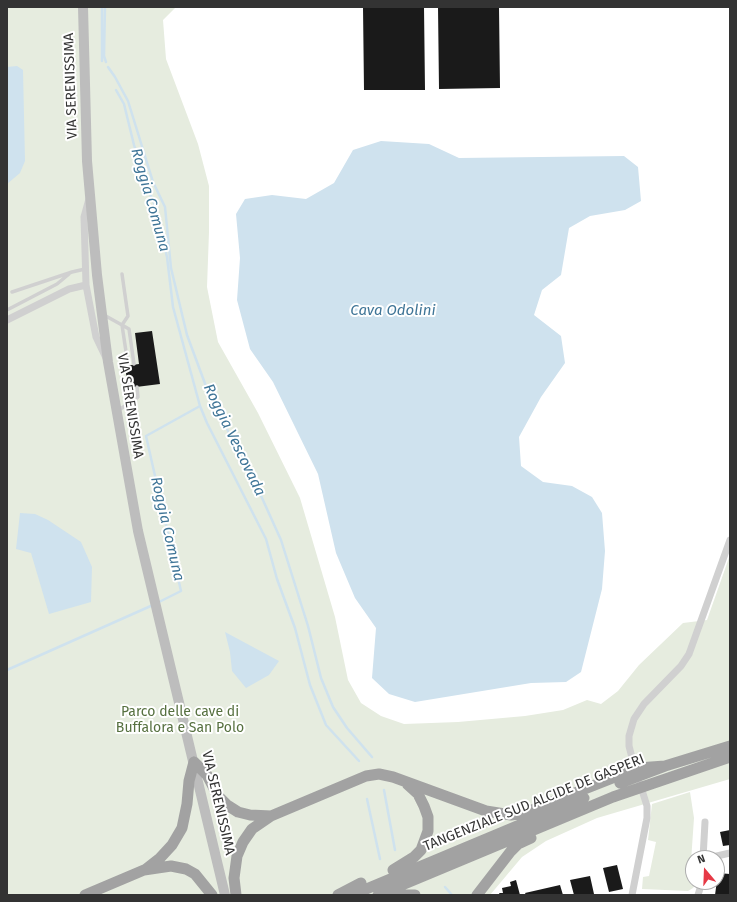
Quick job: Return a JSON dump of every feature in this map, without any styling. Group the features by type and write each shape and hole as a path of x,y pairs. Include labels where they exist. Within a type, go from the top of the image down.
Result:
{"highway":[{"name":"TANGENZIALE SUD ALCIDE DE GASPERI","path":"644,776 665,766 730,746"},
{"name":"TANGENZIALE SUD ALCIDE DE GASPERI","path":"352,895 631,780 730,758"},
{"path":"194,762 207,775 218,796 227,805 238,812 250,815 271,816"},
{"path":"85,895 144,870 160,858 172,845 182,828 187,804 189,781 194,762"},
{"path":"236,895 235,865 243,842 252,829 271,816 366,776 379,774 404,781 486,811 511,815 524,813 644,776"},
{"name":"TANGENZIALE SUD ALCIDE DE GASPERI","path":"378,895 613,797 631,780"},
{"path":"338,895 344,890 402,866 421,850 428,831 428,817 418,794 404,781"},
{"path":"477,895 518,844 586,814 613,797"},
{"path":"144,870 171,866 186,869 195,874 212,895"},
{"path":"399,895 415,895"}],"main road":[{"name":"VIA SERENISSIMA","path":"83,7 87,161 108,362 138,531 225,895"}],"street":[{"path":"90,195 84,217 86,285 96,337 108,362"},
{"path":"7,320 69,289 86,285"},
{"path":"632,895 647,812 630,756 629,746 631,727 641,708 681,666 689,654 730,540"},
{"path":"703,850 705,822"}],"lane":[{"path":"12,292 85,269"},
{"path":"7,310 57,284 72,272"},
{"path":"122,274 128,316 122,325 128,365"},
{"path":"102,314 129,329 134,364"},
{"path":"116,412 138,397 137,387"},
{"path":"131,388 132,401"}],"green space":[{"name":"Parco delle cave di Buffalora e San Polo","path":"7,7 176,7 163,20 166,59 198,144 209,186 207,287 218,342 258,413 300,498 335,617 348,680 361,703 381,716 404,724 458,722 525,716 563,710 587,700 601,704 618,691 639,665 683,623 707,620 730,555 730,779 597,818 546,841 522,857 490,895 7,895"},
{"path":"690,792 694,818 692,850 685,850 685,890 690,890 688,891 642,889 643,877 649,876 656,842 648,840 652,804"}],"water":[{"path":"17,66 23,70 25,161 20,173 7,184 7,67"},
{"name":"Cava Odolini","path":"381,141 429,144 459,158 624,156 638,167 641,201 625,210 590,216 569,228 561,275 542,290 534,315 561,336 565,363 541,397 519,437 521,466 543,482 572,486 592,497 602,513 605,551 602,589 581,672 566,682 531,683 415,702 389,694 372,678 376,628 355,598 336,553 318,474 273,382 250,349 237,300 240,258 236,214 245,199 272,195 306,199 334,183 353,150"},
{"path":"20,513 35,514 48,520 81,542 92,567 91,602 49,614 31,553 16,549"},
{"path":"225,632 279,661 269,675 246,688 232,671 230,652"}],"building":[{"path":"363,7 424,7 425,90 364,90"},
{"path":"438,7 499,7 500,88 439,89"},
{"path":"152,331 160,384 128,388 125,366 139,364 135,333"},
{"path":"730,830 730,845 723,846 720,832"},
{"path":"617,865 623,889 609,892 603,868"},
{"path":"725,874 730,874 729,895 715,895 716,890 725,890"},
{"path":"590,876 594,894 574,895 570,880"},
{"path":"516,880 520,895 500,895 499,893 503,893 502,888 511,886 510,882"},
{"path":"560,885 563,895 526,895 525,893"}],"waterway":[{"name":"Roggia Vescovada","path":"102,7 102,61"},
{"name":"Roggia Vescovada","path":"105,7 104,56 106,62"},
{"name":"Roggia Vescovada","path":"108,67 128,101 153,182 165,207 171,268 187,335 210,397 253,478 281,540 308,626 321,678 333,707 347,728 372,757"},
{"name":"Roggia Comuna","path":"116,90 124,104 134,145 147,187 154,203 167,257 173,307 200,406 207,423 266,539 277,579 295,628 310,685 326,725 359,761"},
{"name":"Roggia Comuna","path":"157,603 181,591 146,436 200,406"},
{"name":"Roggia Comuna","path":"7,670 153,605"},
{"name":"Roggia Vescovada","path":"384,790 395,850"},
{"name":"Roggia Comuna","path":"367,799 380,859"},
{"name":"Roggia Vescovada","path":"445,887 452,895"}]}
